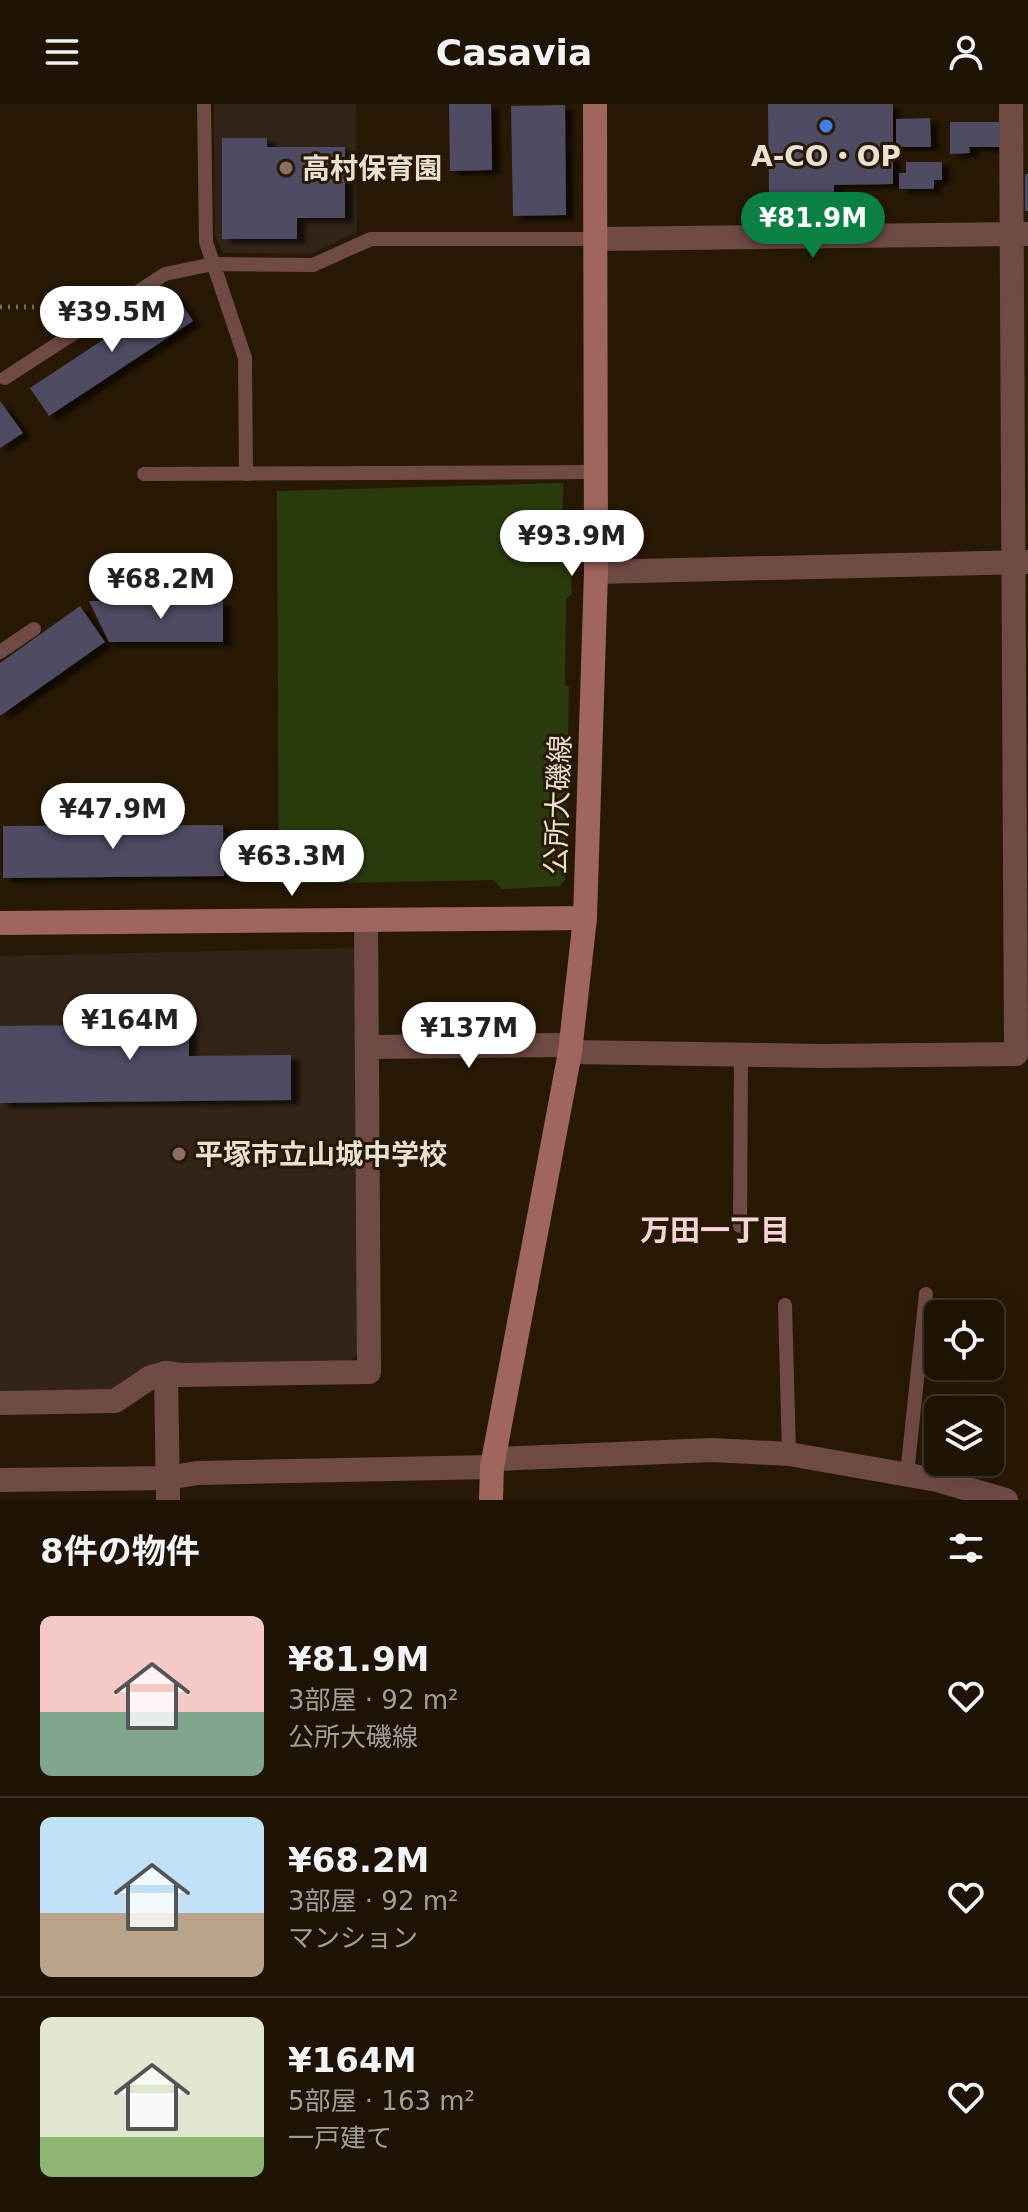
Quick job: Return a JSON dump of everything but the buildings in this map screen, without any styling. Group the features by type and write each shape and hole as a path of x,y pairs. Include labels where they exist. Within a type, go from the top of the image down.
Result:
{"main road":[{"name":"公所大磯線","path":"491,1500 493,1463 571,1048 585,918 596,572 595,104"},
{"path":"0,923 585,918"}],"street":[{"path":"367,1047 571,1048 821,1056 1022,1055 1020,234 1011,104"},
{"path":"597,239 1020,234"},
{"path":"596,572 1021,562"},
{"path":"0,1403 115,1401 151,1377 166,1373 369,1372 366,921"},
{"path":"166,1373 168,1489"},
{"path":"0,1480 168,1489 197,1473 493,1463 712,1450 789,1454 907,1474 1006,1500"}],"lane":[{"path":"204,104 206,242 245,358 246,474"},
{"path":"5,378 165,274 213,264 313,265 371,239 597,239"},
{"path":"144,474 595,472"},
{"path":"0,652 34,629"},
{"path":"740,1226 741,1054"},
{"path":"907,1474 926,1294"},
{"path":"785,1305 789,1454"}],"path":[{"path":"0,307 115,307"}],"shaded area":[{"name":"高村保育園","path":"214,104 356,104 357,232 311,254 223,253 215,236"},
{"name":"平塚市立山城中学校","path":"358,948 359,1352 347,1364 114,1392 0,1394 0,956"}],"green space":[{"path":"563,483 562,555 570,557 572,594 566,599 565,685 569,687 565,880 560,886 502,889 493,880 279,884 277,491"}],"place":[{"name":"A-CO・OP","path":"826,126"},
{"name":"高村保育園","path":"286,168"},
{"name":"平塚市立山城中学校","path":"179,1154"}],"district":[{"name":"万田一丁目","path":"715,1230"}]}
